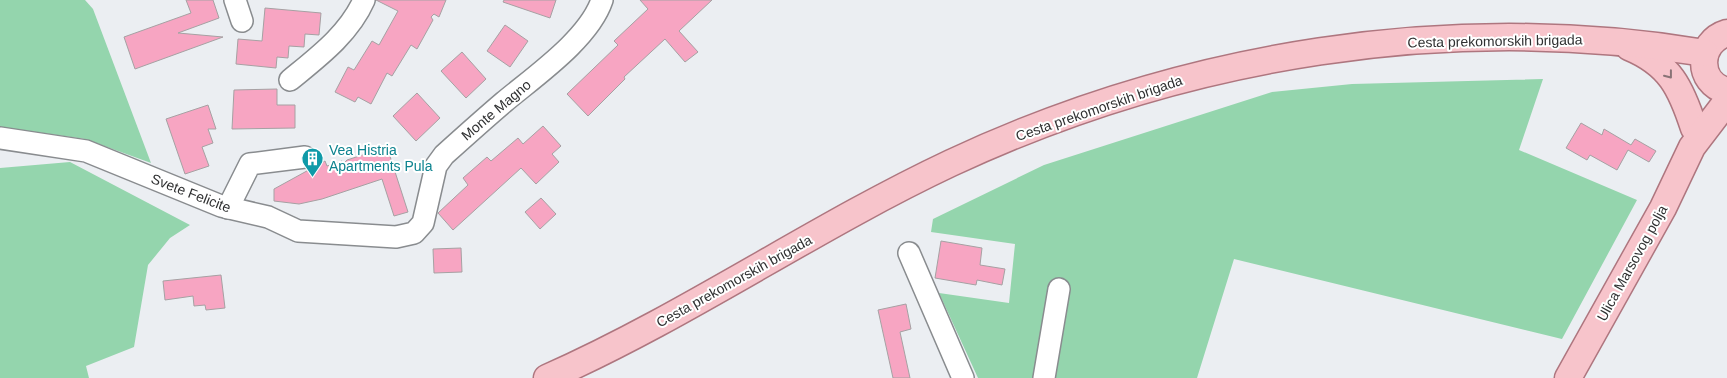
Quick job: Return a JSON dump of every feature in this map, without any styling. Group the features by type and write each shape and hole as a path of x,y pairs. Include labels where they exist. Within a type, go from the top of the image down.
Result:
{"main road":[{"path":"1718,85 1704,68 1705,54 1712,41 1727,33"},
{"name":"Cesta prekomorskih brigada","path":"547,378 615,346 873,203 950,164 1038,126 1127,95 1200,74 1252,63 1364,46 1430,40 1572,37 1705,54"},
{"path":"1614,41 1653,59 1672,77 1684,99 1693,138"},
{"name":"Ulica Marsovog polja","path":"1568,378 1663,208 1718,85"},
{"name":"Ulica Marsovog polja","path":"1693,138 1727,101"}],"street":[{"path":"235,0 242,21"},
{"path":"290,80 330,48 360,9 364,0"},
{"name":"Monte Magno","path":"414,233 423,223 436,166 444,154 551,65 578,36 599,8 602,0"},
{"name":"Svete Felicite","path":"0,138 86,151 228,208 268,217 298,231 396,237 414,233"},
{"path":"228,208 250,164 305,157"},
{"path":"909,253 963,378"},
{"path":"1044,378 1059,289"}],"green space":[{"path":"0,0 85,0 93,9 151,163 85,139 0,127"},
{"path":"1543,79 1519,150 1637,200 1562,339 1234,259 1197,378 978,378 939,293 1009,303 1015,244 931,232 933,219 1044,165 1272,92 1352,84"},
{"path":"70,162 190,225 170,238 148,265 134,347 86,366 89,378 0,378 0,168"}],"building":[{"path":"186,0 213,0 219,18 178,33 223,37 135,69 124,37 191,13"},
{"path":"376,0 446,0 439,17 434,14 431,17 433,20 417,49 411,45 392,76 387,73 371,104 358,97 355,102 335,92 348,67 354,70 372,41 379,45 398,11"},
{"path":"504,0 556,0 550,18 503,2"},
{"path":"640,0 712,0 679,31 698,52 685,62 665,39 624,77 625,79 588,116 567,94 618,45 614,41 648,9"},
{"path":"265,8 321,13 319,35 305,34 304,47 289,46 288,58 277,57 276,68 236,64 238,39 262,41"},
{"path":"505,25 528,41 510,67 487,51"},
{"path":"462,52 486,79 466,98 441,71"},
{"path":"277,89 277,105 295,105 295,128 232,129 234,90"},
{"path":"417,93 440,118 416,141 393,116"},
{"path":"208,105 216,129 208,129 213,143 202,147 209,166 185,174 166,119"},
{"path":"1581,123 1602,135 1604,129 1631,145 1635,139 1656,151 1649,162 1628,150 1617,170 1590,155 1587,160 1566,148"},
{"path":"543,126 561,146 552,154 559,162 536,184 521,168 453,230 438,213 468,185 463,178 487,157 491,161 518,138 523,144"},
{"path":"387,147 408,212 394,216 382,179 322,199 299,204 274,201 274,189 325,161 327,166 342,161 338,169 347,160"},
{"path":"541,198 556,214 540,229 525,212"},
{"path":"941,241 982,248 980,265 1005,269 1002,285 977,280 976,285 935,278"},
{"path":"461,248 462,272 434,273 433,249"},
{"path":"221,275 225,308 206,310 205,305 194,306 193,296 165,300 163,281"},
{"path":"906,304 911,329 900,332 910,378 893,378 878,310"}],"place":[{"name":"Vea Histria Apartments Pula","path":"313,177"}]}
